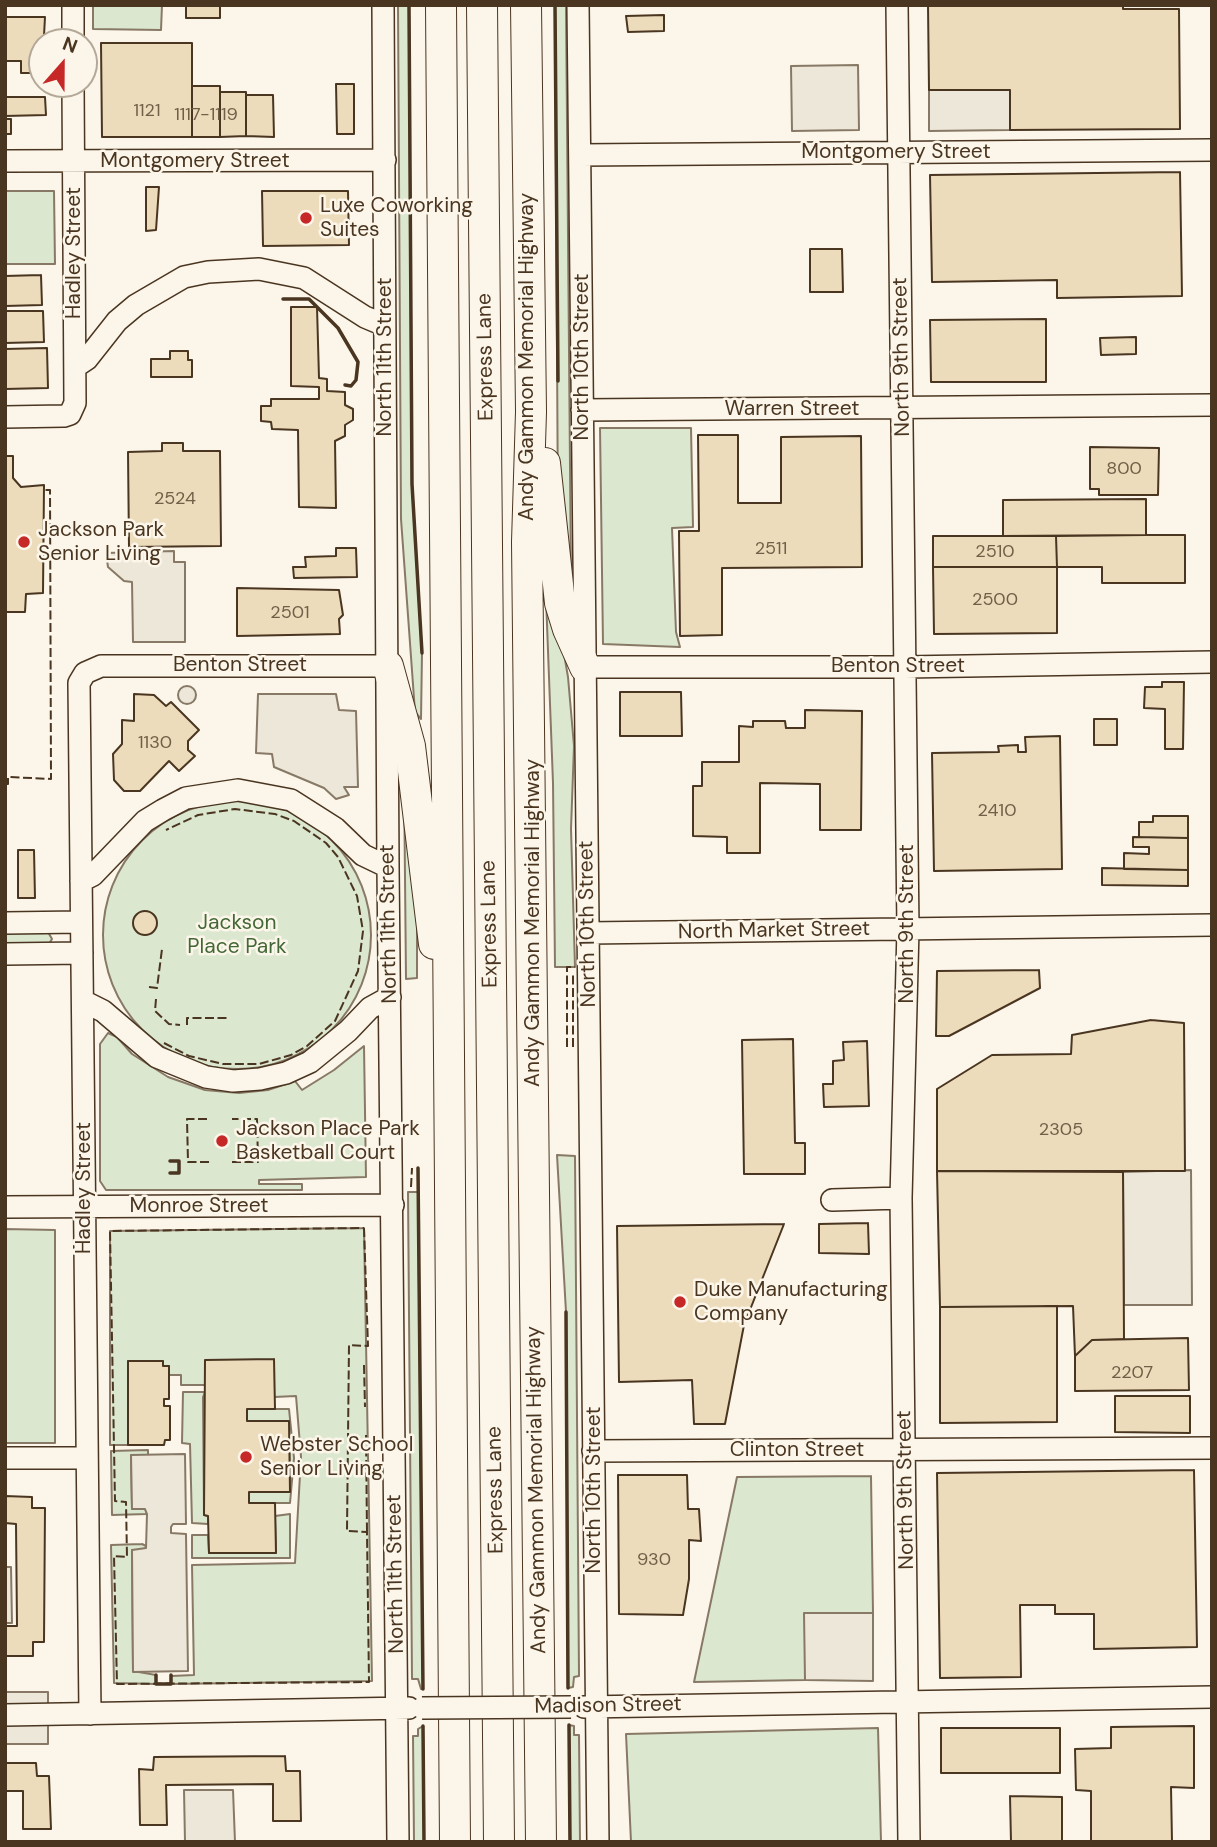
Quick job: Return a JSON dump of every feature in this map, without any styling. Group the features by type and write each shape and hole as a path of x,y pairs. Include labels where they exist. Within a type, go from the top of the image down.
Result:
{"highway":[{"path":"441,5 454,1842"},
{"name":"Express Lane","path":"482,5 499,1842"},
{"name":"Andy Gammon Memorial Highway","path":"526,5 531,412 527,542 541,1842"},
{"path":"531,412 548,478 560,603 585,667"},
{"path":"387,666 410,746 431,927 450,1013"}],"street":[{"path":"73,28 74,5"},
{"name":"North 11th Street","path":"383,5 398,1842"},
{"name":"North 10th Street","path":"578,5 598,1842"},
{"name":"North 9th Street","path":"897,5 908,929 901,1198 909,1842"},
{"name":"Hadley Street","path":"5,417 64,416 70,414 75,403 73,98"},
{"name":"Montgomery Street","path":"580,155 1212,150"},
{"name":"Montgomery Street","path":"5,161 385,160"},
{"path":"75,367 87,359 117,321 158,290 184,277 220,270 259,269 304,278 365,317 384,325"},
{"name":"Warren Street","path":"582,410 1212,405"},
{"name":"Benton Street","path":"585,667 905,667 1212,662"},
{"name":"Benton Street","path":"93,668 387,666"},
{"name":"Hadley Street","path":"90,1714 79,683 93,668"},
{"path":"81,881 93,875 145,821 163,810 186,798 238,790 291,800 335,828 363,855 388,867"},
{"path":"5,923 81,922"},
{"name":"North Market Street","path":"588,933 1212,925"},
{"path":"5,954 82,953"},
{"path":"83,1001 103,1011 157,1057 206,1077 233,1080 260,1079 286,1073 310,1062 348,1031 369,1008 390,997"},
{"path":"832,1200 901,1198"},
{"name":"Monroe Street","path":"5,1208 393,1205"},
{"name":"Clinton Street","path":"593,1451 1212,1448"},
{"path":"5,1458 87,1458"},
{"name":"Madison Street","path":"5,1715 1212,1697"}],"green space":[{"path":"93,5 162,5 161,30 93,28"},
{"path":"398,5 409,5 412,484 422,653 421,719 415,712 401,519"},
{"path":"555,5 566,5 571,580 558,522"},
{"path":"5,191 54,191 55,264 5,264"},
{"path":"600,428 691,428 693,527 672,528 676,632 680,647 603,644"},
{"path":"546,598 559,625 568,677 574,746 571,829 575,967 555,967 553,783"},
{"path":"404,776 417,890 417,978 406,979"},
{"name":"Jackson Place Park","path":"224,801 250,801 276,806 300,816 332,840 349,860 366,896 371,935 366,974 349,1010 332,1030 312,1047 276,1064 250,1069 224,1069 198,1064 174,1054 152,1039 133,1020 118,998 108,974 103,948 103,922 108,896 118,872 133,850 152,831 174,816 198,806"},
{"path":"48,932 52,939 49,944 5,945 5,933"},
{"path":"108,1033 117,1037 132,1054 168,1077 205,1090 239,1093 268,1090 295,1081 302,1090 334,1070 364,1046 366,1177 259,1180 259,1184 302,1184 302,1190 106,1190 100,1181 100,1044"},
{"path":"557,1155 575,1156 579,1676 574,1677 573,1687 568,1688 566,1312"},
{"path":"408,1192 418,1192 423,1689 418,1679 412,1679"},
{"path":"364,1228 372,1681 171,1684 171,1676 194,1675 192,1565 295,1563 301,1457 296,1396 274,1397 205,1385 181,1385 181,1375 169,1375 169,1366 163,1366 163,1361 128,1361 128,1445 110,1445 110,1231"},
{"path":"5,1229 55,1230 55,1443 5,1443"},
{"path":"183,1392 205,1392 204,1515 208,1516 208,1524 192,1523 190,1444 182,1443"},
{"path":"247,1409 289,1409 294,1458 290,1503 249,1503 249,1492 290,1492 289,1421 247,1421"},
{"path":"148,1450 148,1455 131,1455 132,1509 145,1509 147,1514 112,1515 111,1451"},
{"path":"871,1476 873,1613 805,1613 805,1680 694,1682 737,1477"},
{"path":"290,1514 290,1558 192,1558 192,1535 208,1535 209,1553 276,1553 275,1516"},
{"path":"111,1545 146,1546 145,1550 132,1550 133,1671 156,1675 156,1684 114,1683"},
{"path":"569,1725 574,1726 574,1735 579,1735 580,1842 570,1842"},
{"path":"423,1726 424,1842 414,1842 413,1736 418,1736 418,1729"},
{"path":"878,1728 881,1842 631,1842 626,1734"}],"shaded area":[{"path":"858,65 859,130 792,131 791,66"},
{"path":"929,90 1010,90 1010,130 929,131"},
{"path":"174,551 174,562 185,562 185,642 133,642 132,582 124,581 108,567 106,553"},
{"path":"187,686 193,689 196,695 193,701 187,704 181,701 178,695 181,689"},
{"path":"258,694 336,694 339,710 356,711 358,787 344,787 349,795 336,799 324,788 274,767 272,754 256,753"},
{"path":"1191,1170 1192,1305 1124,1305 1123,1172"},
{"path":"185,1454 186,1524 173,1524 171,1533 186,1534 188,1671 133,1672 132,1550 146,1548 147,1514 145,1509 132,1509 131,1455"},
{"path":"5,1567 11,1567 12,1623 5,1623"},
{"path":"804,1613 873,1613 873,1681 805,1680"},
{"path":"5,1692 48,1692 48,1744 5,1744"},
{"path":"184,1790 233,1790 235,1842 185,1842"}],"building":[{"path":"186,5 220,5 220,18 186,18"},
{"path":"928,5 1123,5 1123,9 1179,9 1180,129 1010,130 1010,90 929,90"},
{"path":"664,15 664,31 628,32 626,16"},
{"path":"5,17 45,17 44,28 28,28 28,73 21,73 21,61 5,61"},
{"path":"101,43 192,43 192,137 102,137"},
{"path":"336,84 354,84 354,134 337,134"},
{"path":"192,86 220,86 220,137 192,137"},
{"path":"220,92 246,92 246,136 220,137"},
{"path":"246,95 273,95 274,137 246,136"},
{"path":"5,97 45,98 46,115 5,116"},
{"path":"5,119 11,119 11,134 5,134"},
{"path":"1180,172 1182,296 1057,298 1057,280 932,282 930,175"},
{"path":"146,187 159,187 156,230 146,231"},
{"name":"Luxe Coworking Suites","path":"262,191 348,191 349,245 263,246"},
{"path":"810,249 842,249 843,292 810,292"},
{"path":"41,275 42,305 5,306 5,276"},
{"path":"291,307 317,307 319,378 327,379 327,391 345,392 345,405 353,409 353,420 345,425 345,436 335,441 336,508 299,507 298,430 272,429 271,422 261,421 261,406 271,406 271,399 319,399 319,387 291,386"},
{"path":"5,311 43,311 44,342 5,343"},
{"path":"1046,319 1046,382 931,382 930,320"},
{"path":"1136,337 1136,354 1101,355 1100,338"},
{"path":"47,348 48,388 5,389 5,349"},
{"path":"170,351 188,351 188,360 192,360 192,377 151,377 151,359 170,359"},
{"path":"698,435 738,435 738,503 781,503 781,437 861,436 862,567 722,568 722,635 680,636 679,531 699,531"},
{"path":"162,443 183,443 183,451 220,451 221,546 129,547 128,452 162,451"},
{"path":"1090,447 1159,448 1158,495 1099,495 1099,489 1090,489"},
{"name":"Jackson Park Senior Living","path":"5,456 13,456 13,478 21,487 44,485 43,593 26,594 25,612 5,612"},
{"path":"1146,499 1146,535 1003,536 1003,500"},
{"path":"1185,535 1185,583 1102,583 1102,567 1057,567 1056,536"},
{"path":"933,536 1056,536 1057,567 933,567"},
{"path":"336,548 356,548 357,577 294,578 293,567 306,567 305,557 336,556"},
{"path":"933,567 1057,567 1057,633 934,634"},
{"path":"237,588 339,590 343,615 339,619 340,634 237,636"},
{"path":"1162,682 1184,682 1183,749 1165,749 1165,709 1144,708 1145,687 1162,687"},
{"path":"620,692 681,692 682,736 620,736"},
{"path":"134,694 154,695 166,706 171,702 199,730 188,741 188,750 195,756 179,771 169,761 140,791 124,791 114,780 113,754 122,744 122,720 134,721"},
{"path":"805,710 862,711 861,830 820,830 820,784 760,783 760,853 727,853 727,837 693,836 693,786 702,786 702,762 739,762 739,726 753,727 753,721 785,721 786,728 805,728"},
{"path":"1094,719 1117,719 1117,745 1094,745"},
{"path":"1060,736 1062,869 934,871 932,753 999,752 998,746 1018,745 1018,752 1026,752 1025,737"},
{"path":"1153,816 1188,816 1188,838 1139,837 1139,822 1153,822"},
{"path":"1133,837 1188,838 1188,870 1124,869 1124,853 1149,854 1149,847 1133,847"},
{"path":"18,850 34,850 35,898 18,898"},
{"path":"1102,868 1188,870 1188,886 1102,885"},
{"path":"145,911 154,914 157,923 154,932 145,935 136,932 133,923 136,914"},
{"path":"1039,970 1040,988 949,1036 936,1036 937,971"},
{"path":"1151,1020 1184,1023 1185,1171 937,1171 937,1089 992,1055 1071,1054 1072,1035"},
{"path":"793,1039 795,1143 805,1143 805,1174 744,1174 742,1040"},
{"path":"867,1041 869,1106 824,1107 823,1084 833,1084 833,1061 844,1060 843,1042"},
{"path":"937,1171 1123,1172 1124,1339 1092,1340 1075,1356 1073,1306 940,1307"},
{"path":"868,1223 869,1254 819,1253 819,1224"},
{"path":"784,1224 744,1325 725,1424 694,1424 692,1380 619,1382 617,1226"},
{"path":"1057,1306 1057,1422 940,1423 940,1307"},
{"path":"1188,1338 1189,1390 1075,1391 1075,1356 1092,1340"},
{"name":"Webster School Senior Living","path":"274,1359 275,1409 247,1409 247,1421 289,1421 290,1492 249,1492 249,1503 275,1503 276,1553 209,1553 208,1516 204,1515 205,1360"},
{"path":"128,1361 163,1361 163,1366 169,1366 169,1399 164,1399 164,1406 170,1406 170,1440 165,1440 164,1445 128,1445"},
{"path":"1115,1396 1190,1396 1190,1433 1115,1432"},
{"path":"1194,1470 1197,1647 1094,1649 1094,1614 1055,1614 1055,1605 1020,1605 1021,1677 940,1678 937,1473"},
{"path":"618,1475 687,1475 688,1509 699,1509 701,1541 689,1540 689,1579 683,1615 619,1614"},
{"path":"5,1496 32,1497 32,1508 45,1508 44,1642 33,1642 33,1656 5,1656 5,1626 17,1626 16,1524 5,1523"},
{"path":"1194,1726 1194,1788 1171,1787 1172,1842 1091,1842 1091,1791 1076,1790 1075,1749 1111,1748 1111,1727"},
{"path":"941,1728 1060,1728 1060,1773 941,1773"},
{"path":"285,1756 286,1771 300,1771 301,1821 273,1821 273,1784 166,1785 167,1825 140,1825 139,1769 153,1770 154,1757"},
{"path":"5,1763 36,1763 37,1776 49,1776 51,1829 23,1829 23,1791 5,1791"},
{"path":"1010,1796 1062,1797 1062,1842 1011,1842"}],"fence":[{"path":"5,784 8,784 8,777 51,779 50,490 43,490"},
{"path":"164,1043 189,1056 223,1064 259,1064 291,1055 307,1046 335,1021 358,971 363,931 357,896 338,857 326,843 294,821 275,814 235,809 198,815 166,830"},
{"path":"149,987 157,988 162,949"},
{"path":"567,1047 567,967 575,967"},
{"path":"573,974 573,1047"},
{"path":"156,999 155,1011 169,1024 180,1025"},
{"path":"187,1025 187,1018 229,1018"},
{"path":"209,1162 188,1162 187,1119 210,1119"},
{"path":"232,1119 257,1119 258,1162 232,1162"},
{"path":"411,1187 412,1168"},
{"path":"364,1228 368,1346 349,1345 347,1531 367,1532 369,1682 117,1684 114,1556 127,1557 126,1502 115,1501 110,1231 364,1228"},
{"path":"364,1365 365,1407"},
{"path":"366,1435 367,1532"}],"wall":[{"path":"409,5 412,484 422,653"},
{"path":"555,5 558,381"},
{"path":"283,299 309,299 338,328 358,362 356,380 351,386 345,385"},
{"path":"170,1161 179,1161 179,1173 170,1173"},
{"path":"418,1168 423,1689"},
{"path":"566,1312 568,1688"},
{"path":"156,1675 156,1684 171,1684 171,1675"},
{"path":"569,1725 570,1842"},
{"path":"423,1726 424,1842"}],"place":[{"name":"Luxe Coworking Suites","path":"306,218"},
{"name":"Jackson Park Senior Living","path":"24,542"},
{"name":"Jackson Place Park Basketball Court","path":"222,1141"},
{"name":"Duke Manufacturing Company","path":"680,1302"},
{"name":"Webster School Senior Living","path":"246,1457"}]}
